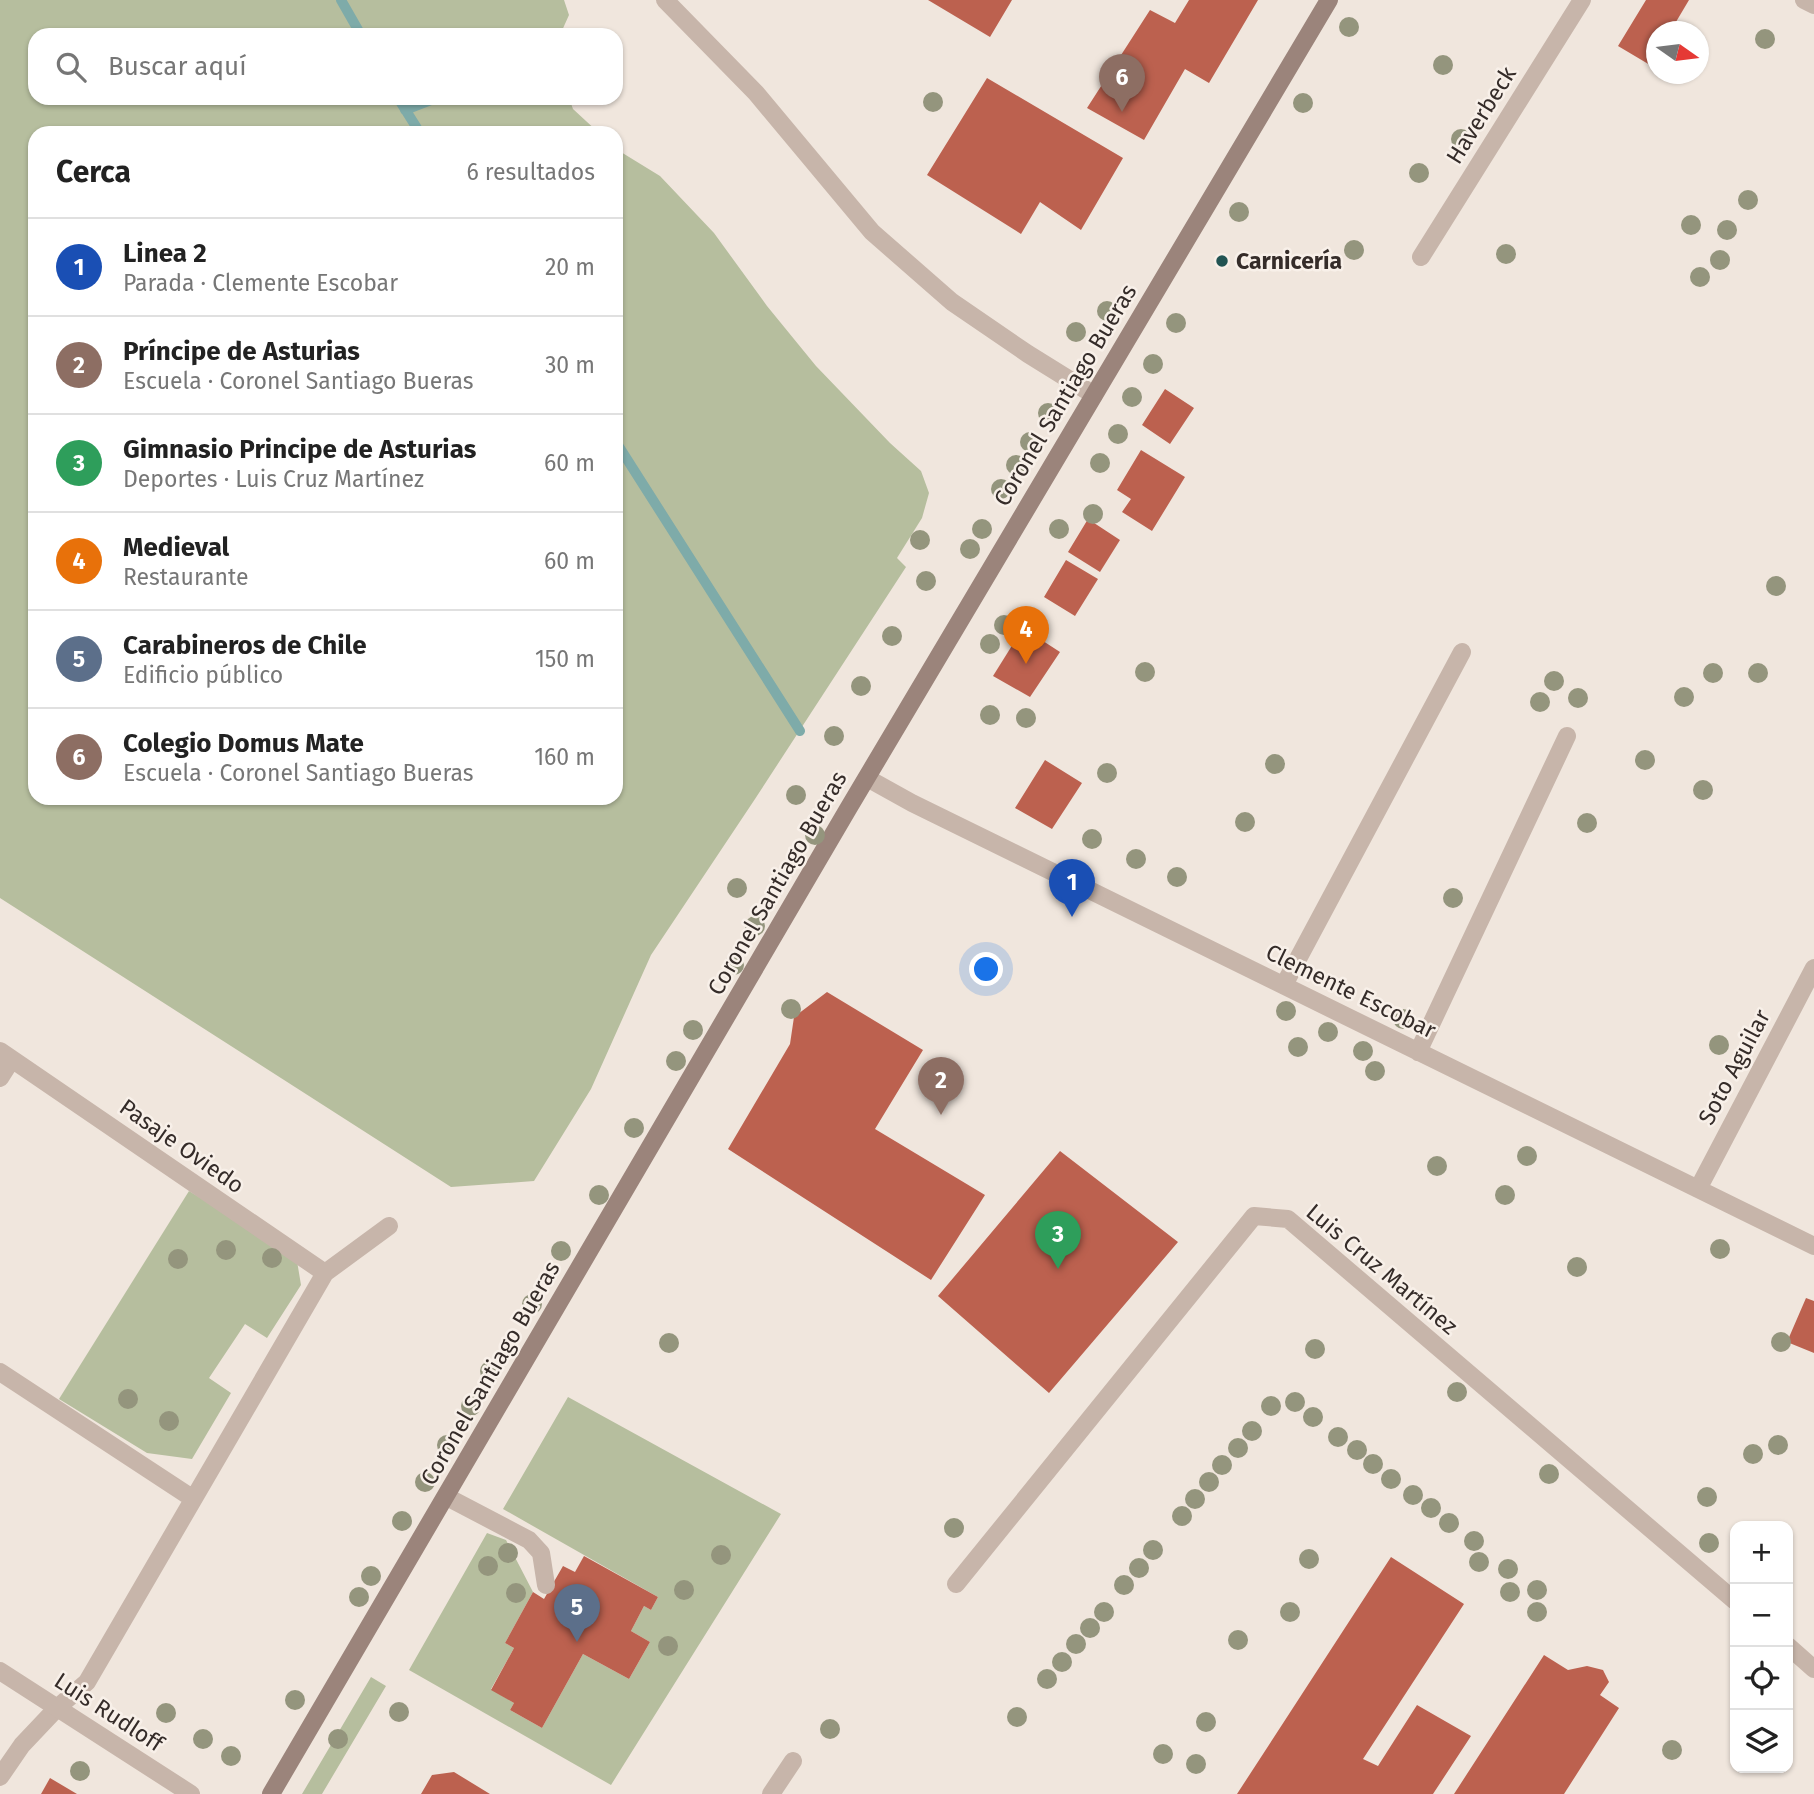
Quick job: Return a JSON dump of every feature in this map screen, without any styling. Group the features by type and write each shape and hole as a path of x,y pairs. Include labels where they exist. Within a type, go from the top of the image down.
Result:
{"main road":[{"name":"Coronel Santiago Bueras","path":"271,1794 867,778 1329,0"}],"street":[{"path":"665,0 756,93 872,232 952,302 1094,395"},
{"name":"Haverbeck","path":"1421,257 1582,0"},
{"path":"1804,0 1814,5"},
{"path":"1284,985 1462,652"},
{"path":"1418,1052 1567,736"},
{"name":"Clemente Escobar","path":"867,778 1814,1246"},
{"name":"Soto Aguilar","path":"1698,1189 1814,968"},
{"name":"Pasaje Oviedo","path":"0,1078 6,1055 325,1273"},
{"name":"Luis Cruz Martínez","path":"956,1584 1254,1216 1288,1219 1730,1597"},
{"path":"0,1777 22,1745 86,1682 325,1273 389,1226"},
{"path":"0,1372 192,1498"},
{"path":"447,1497 536,1546 541,1553 545,1585"},
{"path":"1789,1647 1814,1669"},
{"name":"Luis Rudloff","path":"0,1671 191,1794"},
{"path":"771,1794 793,1760"}],"green space":[{"path":"0,0 564,0 569,15 563,28 28,28 28,105 572,105 591,126 28,126 28,805 623,805 623,153 660,176 714,233 767,306 816,366 890,443 921,471 929,493 922,518 897,558 906,567 651,955 591,1089 534,1181 451,1187 0,898"},
{"path":"189,1191 296,1255 301,1285 267,1338 245,1324 209,1378 231,1393 192,1459 147,1453 59,1399"},
{"path":"568,1397 781,1514 611,1785 409,1670 487,1533 506,1540 533,1592 505,1643 514,1648 491,1689 514,1703 510,1710 542,1728 583,1654 629,1679 650,1642 631,1631 644,1606 651,1610 658,1597 503,1509"},
{"path":"371,1677 386,1686 322,1794 302,1794"}],"building":[{"path":"928,0 1012,0 990,37"},
{"path":"1189,0 1258,0 1209,83 1185,69 1144,140 1087,108 1150,10 1175,23"},
{"path":"1646,0 1689,0 1677,21 1646,21 1646,63 1618,46"},
{"path":"987,78 1123,158 1081,230 1040,202 1021,234 927,175"},
{"path":"1165,389 1194,408 1170,444 1142,425"},
{"path":"1141,450 1185,477 1152,531 1122,512 1131,499 1117,490"},
{"path":"1088,519 1120,540 1100,572 1068,552"},
{"path":"1066,560 1098,579 1075,616 1044,597"},
{"path":"1023,628 1060,652 1030,697 993,676"},
{"path":"1045,760 1082,783 1052,829 1015,808"},
{"path":"827,992 923,1050 875,1129 985,1195 931,1280 728,1149 790,1044 794,1017"},
{"path":"1060,1151 1178,1242 1049,1393 938,1296"},
{"path":"1806,1298 1814,1301 1814,1353 1787,1342"},
{"path":"584,1556 658,1597 651,1610 644,1606 631,1631 650,1642 629,1679 583,1654 542,1728 510,1710 514,1703 491,1690 514,1648 505,1643 533,1592 544,1599 563,1566 575,1572"},
{"path":"1391,1557 1464,1604 1363,1759 1378,1766 1417,1705 1471,1736 1433,1794 1237,1794"},
{"path":"1544,1655 1568,1670 1587,1666 1603,1670 1609,1682 1600,1695 1619,1708 1564,1794 1454,1794"},
{"path":"454,1772 490,1794 421,1794 432,1775"},
{"path":"50,1778 77,1794 41,1794"}],"waterway":[{"path":"341,0 357,28"},
{"path":"402,105 416,126"},
{"path":"405,110 418,105"},
{"path":"623,453 800,731"}],"place":[{"name":"Colegio Domus Mate","path":"1122,112"},
{"name":"Carnicería","path":"1222,261"},
{"name":"Medieval","path":"1026,664"},
{"name":"Linea 2","path":"1072,917"},
{"name":"Príncipe de Asturias","path":"941,1115"},
{"name":"Gimnasio Principe de Asturias","path":"1058,1269"},
{"name":"Carabineros de Chile","path":"577,1642"}]}
